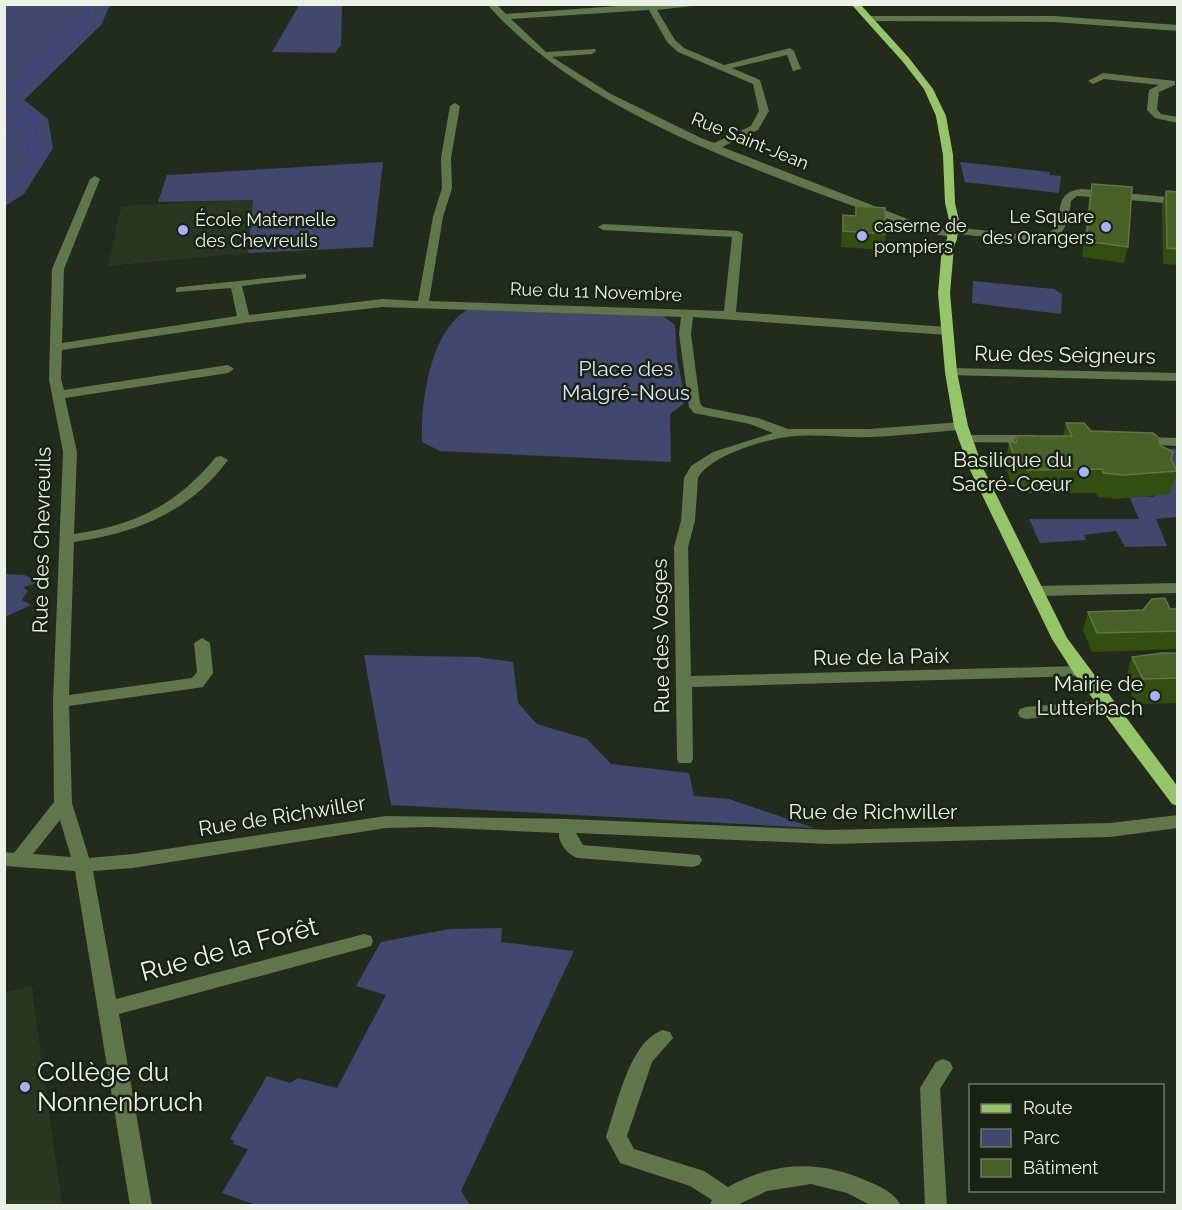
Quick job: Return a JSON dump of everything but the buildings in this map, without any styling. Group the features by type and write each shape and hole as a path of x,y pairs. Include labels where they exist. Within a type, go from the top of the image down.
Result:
{"main road":[{"path":"855,4 928,89 941,116 948,155 953,232 945,269 951,372 963,432 976,468 1060,639 1081,672 1175,793"}],"street":[{"name":"Rue Saint-Jean","path":"491,4 545,55 605,94 716,146 929,231 1043,240 1055,237 1061,231 1066,200 1074,193 1178,201"},
{"path":"504,17 706,4"},
{"path":"651,6 671,42 681,50 757,82 764,111 755,128 716,146"},
{"path":"869,19 885,15 1054,20 1178,28"},
{"path":"545,55 592,51"},
{"path":"723,68 790,51 795,65"},
{"path":"1093,81 1103,76 1174,82"},
{"path":"1174,82 1154,90 1152,110 1158,116 1178,120"},
{"path":"423,304 438,217 443,206 449,166 446,158 454,106"},
{"name":"Rue des Chevreuils","path":"83,865 77,853 63,803 61,702 70,452 58,395 54,348 58,269 95,178"},
{"path":"603,227 738,234 730,315"},
{"path":"180,290 302,276"},
{"path":"236,284 243,319"},
{"name":"Rue du 11 Novembre","path":"54,348 355,304 423,304 730,315 948,331"},
{"path":"687,314 684,334 694,404 699,410 753,421 787,433 963,432 1046,439"},
{"path":"58,395 228,369"},
{"name":"Rue des Seigneurs","path":"951,372 1178,377"},
{"name":"Rue des Vosges","path":"685,759 681,547 688,533 692,476 699,467 724,451 787,433"},
{"path":"1123,440 1178,442"},
{"path":"67,539 127,528 178,505 202,485 221,460"},
{"path":"1035,591 1079,588 1178,588"},
{"path":"61,702 197,683 205,674 202,643"},
{"name":"Rue de la Paix","path":"682,682 1081,672"},
{"path":"1026,713 1107,706"},
{"path":"11,860 63,803"},
{"name":"Rue de Richwiller","path":"11,860 83,865 133,861 386,822 429,820 830,837 1110,830 1178,821"},
{"path":"568,825 567,838 578,851 693,860"},
{"path":"83,865 141,1206"},
{"name":"Rue de la Forêt","path":"108,1009 364,941"},
{"path":"663,1038 644,1057 616,1137 627,1156 696,1178 723,1202 765,1180 819,1175 869,1193 890,1206"},
{"path":"936,1206 930,1088 943,1068"}],"shaded area":[{"name":"École Maternelle des Chevreuils","path":"253,200 248,253 108,266 121,206"},
{"name":"Collège du Nonnenbruch","path":"32,986 62,1205 5,1205 5,993"}],"green space":[{"path":"5,4 110,5 101,25 24,100 48,119 53,148 24,194 5,206"},
{"path":"299,5 342,5 341,45 335,53 272,52"},
{"path":"383,162 373,247 248,253 253,200 158,202 167,175"},
{"path":"960,162 1049,172 1050,175 1061,176 1059,193 965,182"},
{"path":"973,281 1054,289 1062,294 1061,314 972,303"},
{"name":"Place des Malgré-Nous","path":"468,309 663,316 675,325 677,359 686,402 670,414 671,462 440,451 422,442 423,407 436,351 444,334"},
{"path":"1124,446 1177,449 1177,517 1156,519 1167,546 1125,547 1116,531 1084,535 1086,540 1040,543 1029,519 1139,519 1129,496 1153,497 1165,474"},
{"path":"5,574 24,575 36,580 36,584 23,587 28,591 22,600 31,605 5,617"},
{"path":"364,655 477,657 513,662 518,703 537,724 587,739 611,764 689,773 694,796 729,799 814,828 391,805"},
{"path":"502,928 501,942 574,951 461,1191 470,1205 258,1206 222,1193 248,1149 233,1144 235,1141 230,1139 267,1076 290,1083 298,1078 337,1088 386,995 356,986 381,942 449,929"}],"waterway":[{"path":"4,97 43,59 81,30 88,16 86,4"},
{"path":"4,102 16,112 34,116"},
{"path":"4,132 34,116"},
{"path":"4,197 41,156 30,151 28,147 36,128 34,116"}],"place":[{"name":"Le Square des Orangers","path":"1106,227"},
{"name":"École Maternelle des Chevreuils","path":"183,230"},
{"name":"caserne de pompiers","path":"862,236"},
{"name":"Basilique du Sacré-Cœur","path":"1084,472"},
{"name":"Mairie de Lutterbach","path":"1155,696"},
{"name":"Collège du Nonnenbruch","path":"25,1087"}]}
